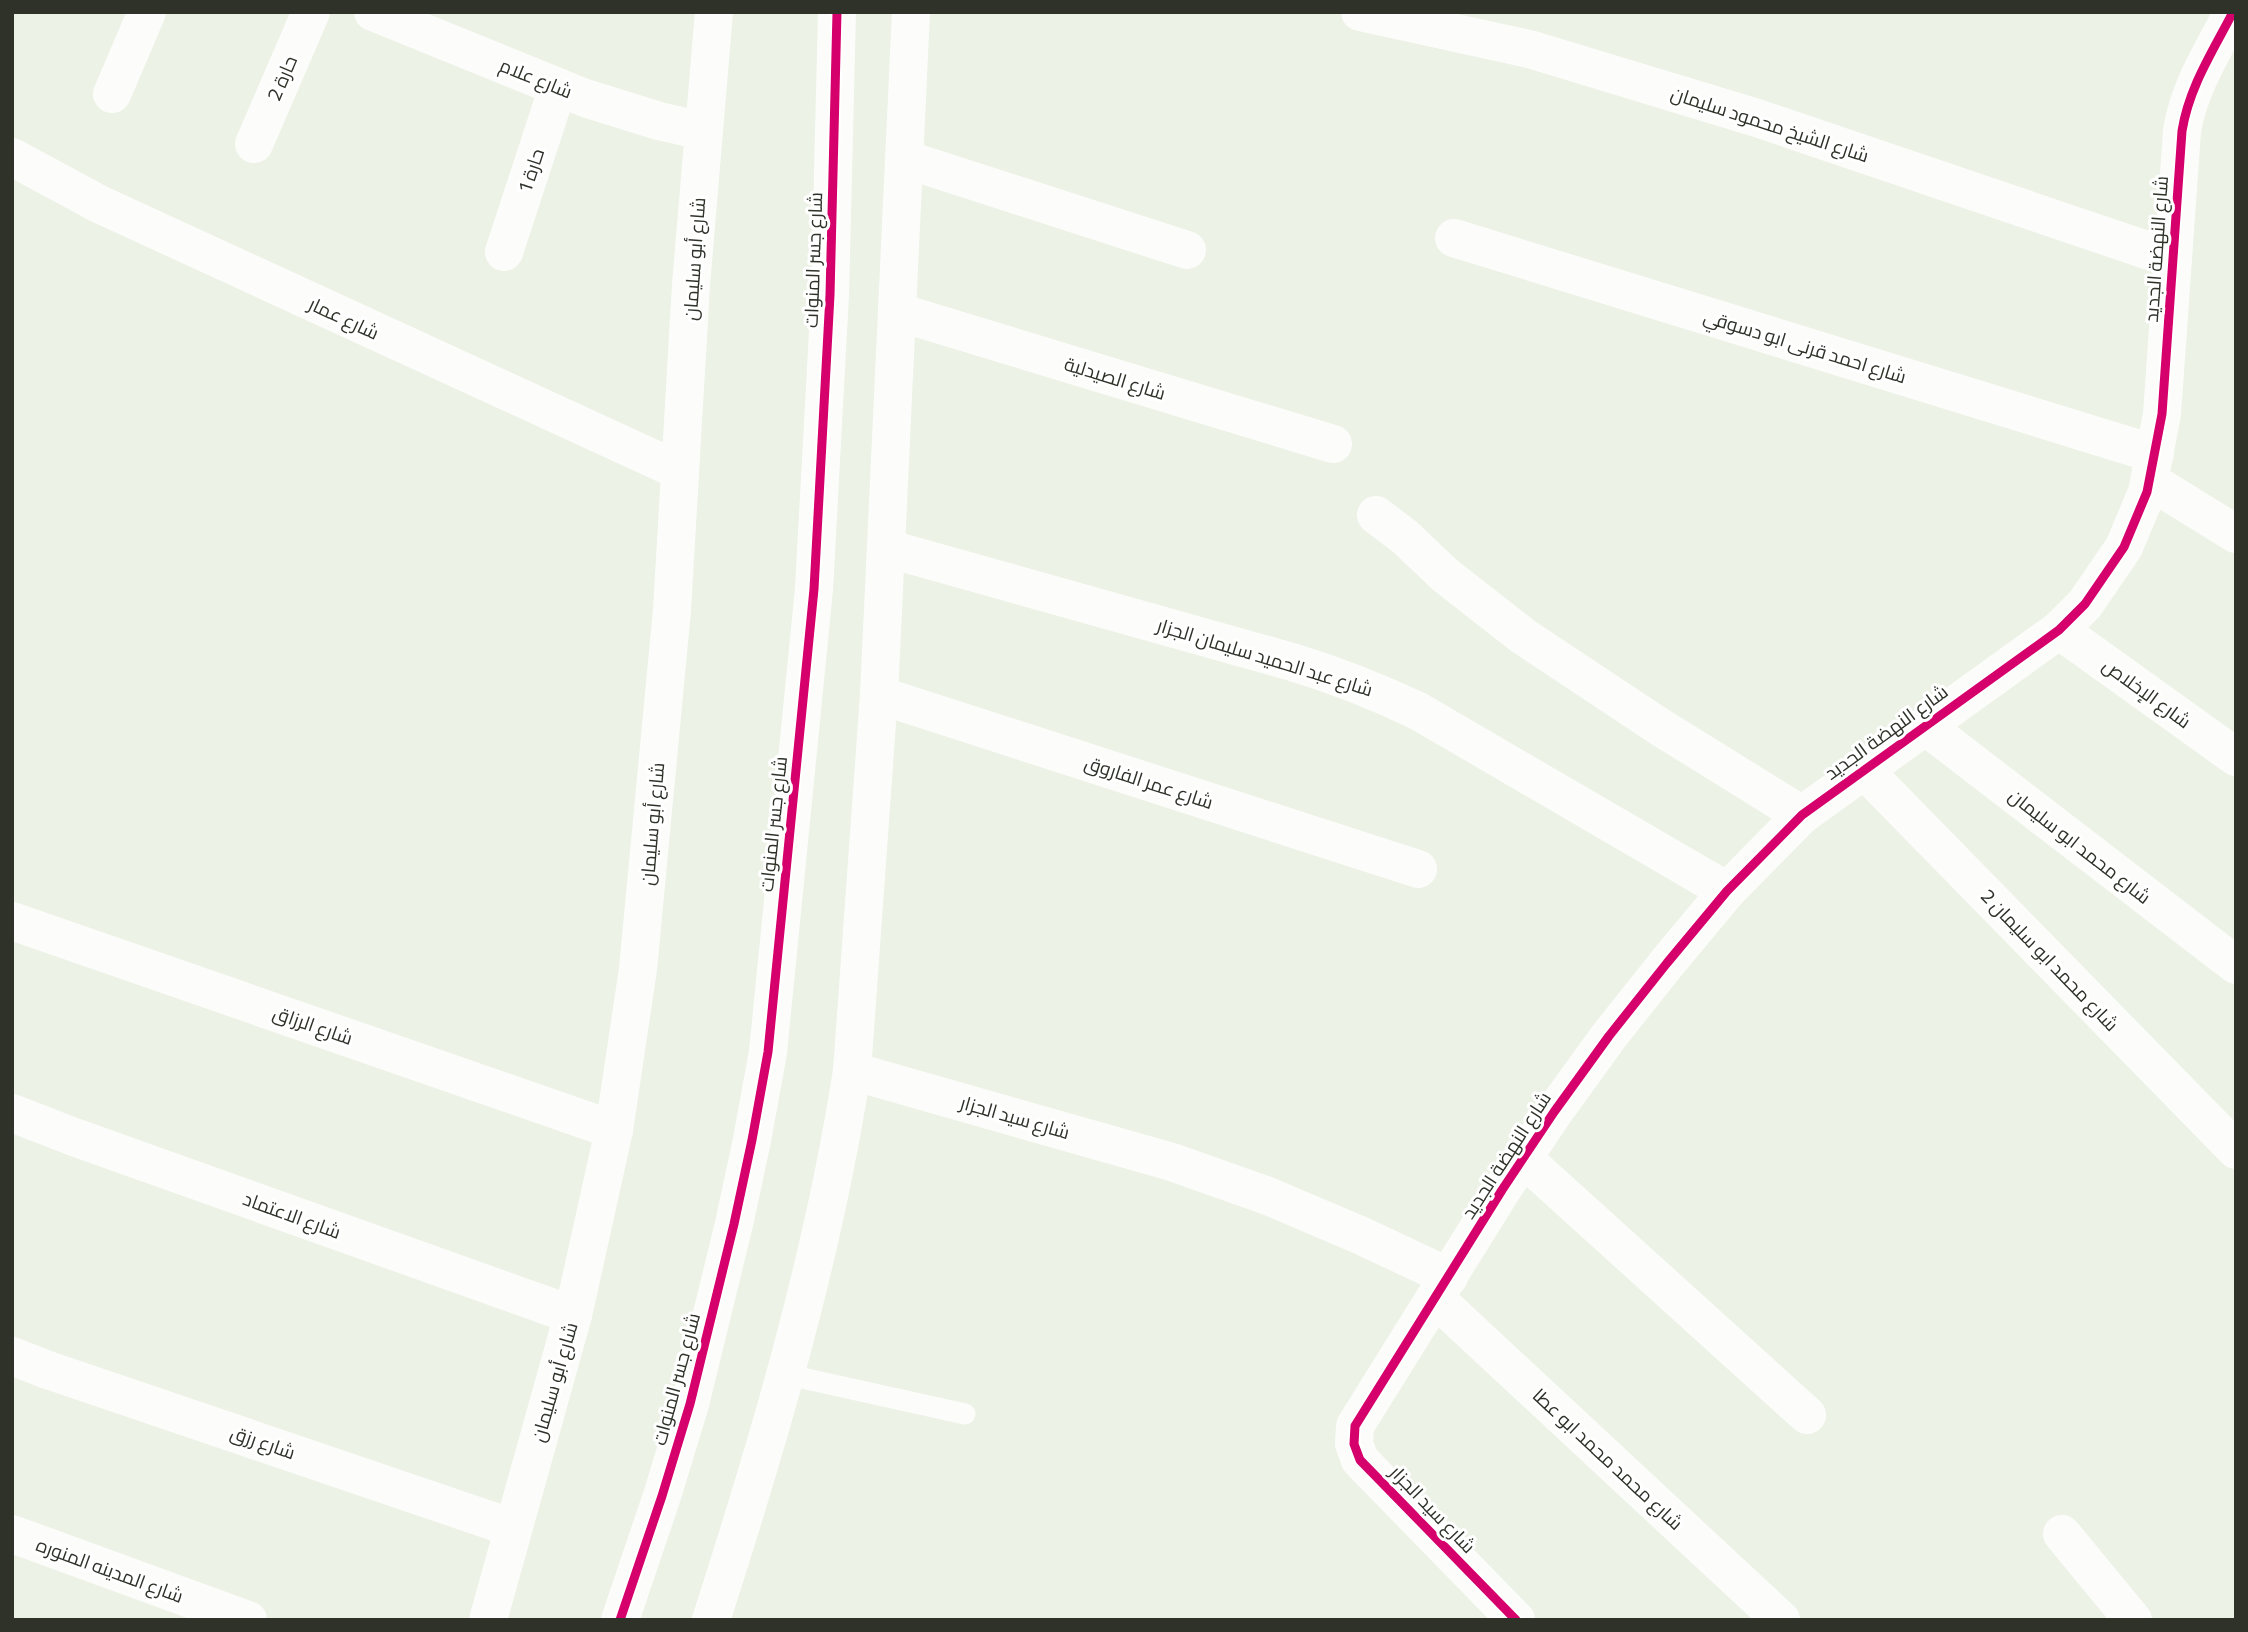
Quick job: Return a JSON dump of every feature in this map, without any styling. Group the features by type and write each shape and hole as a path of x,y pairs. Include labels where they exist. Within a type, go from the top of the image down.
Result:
{"street":[{"path":"112,94 146,12"},
{"name":"حارة 2","path":"254,144 311,12"},
{"name":"شارع علام","path":"373,12 625,112 703,131"},
{"name":"شارع أبو سليمان","path":"488,1620 573,1315 614,1130 638,969 672,610 691,285 714,12"},
{"name":"شارع جسر المنوات","path":"620,1620 690,1404 737,1212 768,1052 814,589 830,295 837,12"},
{"path":"711,1620 747,1509 817,1252 843,1132 852,1071 880,695 911,12"},
{"name":"شارع الشيخ محمود سليمان","path":"1360,12 1543,53 1769,122 2173,259"},
{"name":"شارع النهضة الجديد","path":"1363,1411 1523,1158 1609,1037 1727,891 1801,815 2059,630 2085,604 2124,547 2147,492 2152,467 2165,374 2185,111 2195,83 2234,12"},
{"name":"حارة 1","path":"504,253 558,87"},
{"name":"شارع عمار","path":"12,157 99,204 680,471"},
{"path":"905,159 1187,250"},
{"name":"شارع احمد قرنى ابو دسوقي","path":"1454,238 2152,467 2236,534"},
{"name":"شارع الصيدلية","path":"898,312 1333,444"},
{"path":"1376,515 1405,537 1445,575 1523,636 1660,727 1801,815"},
{"name":"شارع عبد الحميد سليمان الجزار","path":"886,548 1292,662 1379,692 1418,710 1727,891"},
{"name":"شارع الإخلاص","path":"2059,630 2236,757"},
{"name":"شارع عمر الفاروق","path":"880,695 1418,869"},
{"name":"شارع محمد ابو سليمان","path":"1924,726 2236,965"},
{"name":"شارع محمد ابو سليمان 2","path":"1864,770 2236,1150"},
{"name":"شارع الرزاق","path":"12,921 614,1130"},
{"name":"شارع سيد الجزار","path":"852,1071 1172,1162 1268,1196 1362,1236 1442,1287"},
{"name":"شارع الاعتماد","path":"12,1113 573,1315"},
{"path":"1523,1158 1807,1415"},
{"name":"شارع محمد محمد ابو عطا","path":"1442,1287 1782,1620"},
{"name":"شارع رزق","path":"12,1356 513,1528"},
{"name":"شارع سيد الجزار","path":"1363,1411 1355,1426 1354,1444 1360,1460 1516,1620"},
{"name":"شارع المدينه المنوره","path":"12,1534 248,1620"},
{"path":"2062,1534 2133,1620"}],"lane":[{"path":"784,1374 965,1414"}],"cycle path":[{"path":"620,1620 690,1404 734,1224 768,1052 814,589 830,295 837,12"},
{"path":"1516,1620 1360,1460 1354,1444 1355,1426 1502,1190 1554,1112 1609,1036 1727,891 1802,815 2059,630 2085,604 2124,547 2147,492 2162,414 2185,115 2196,84 2233,12"}]}
